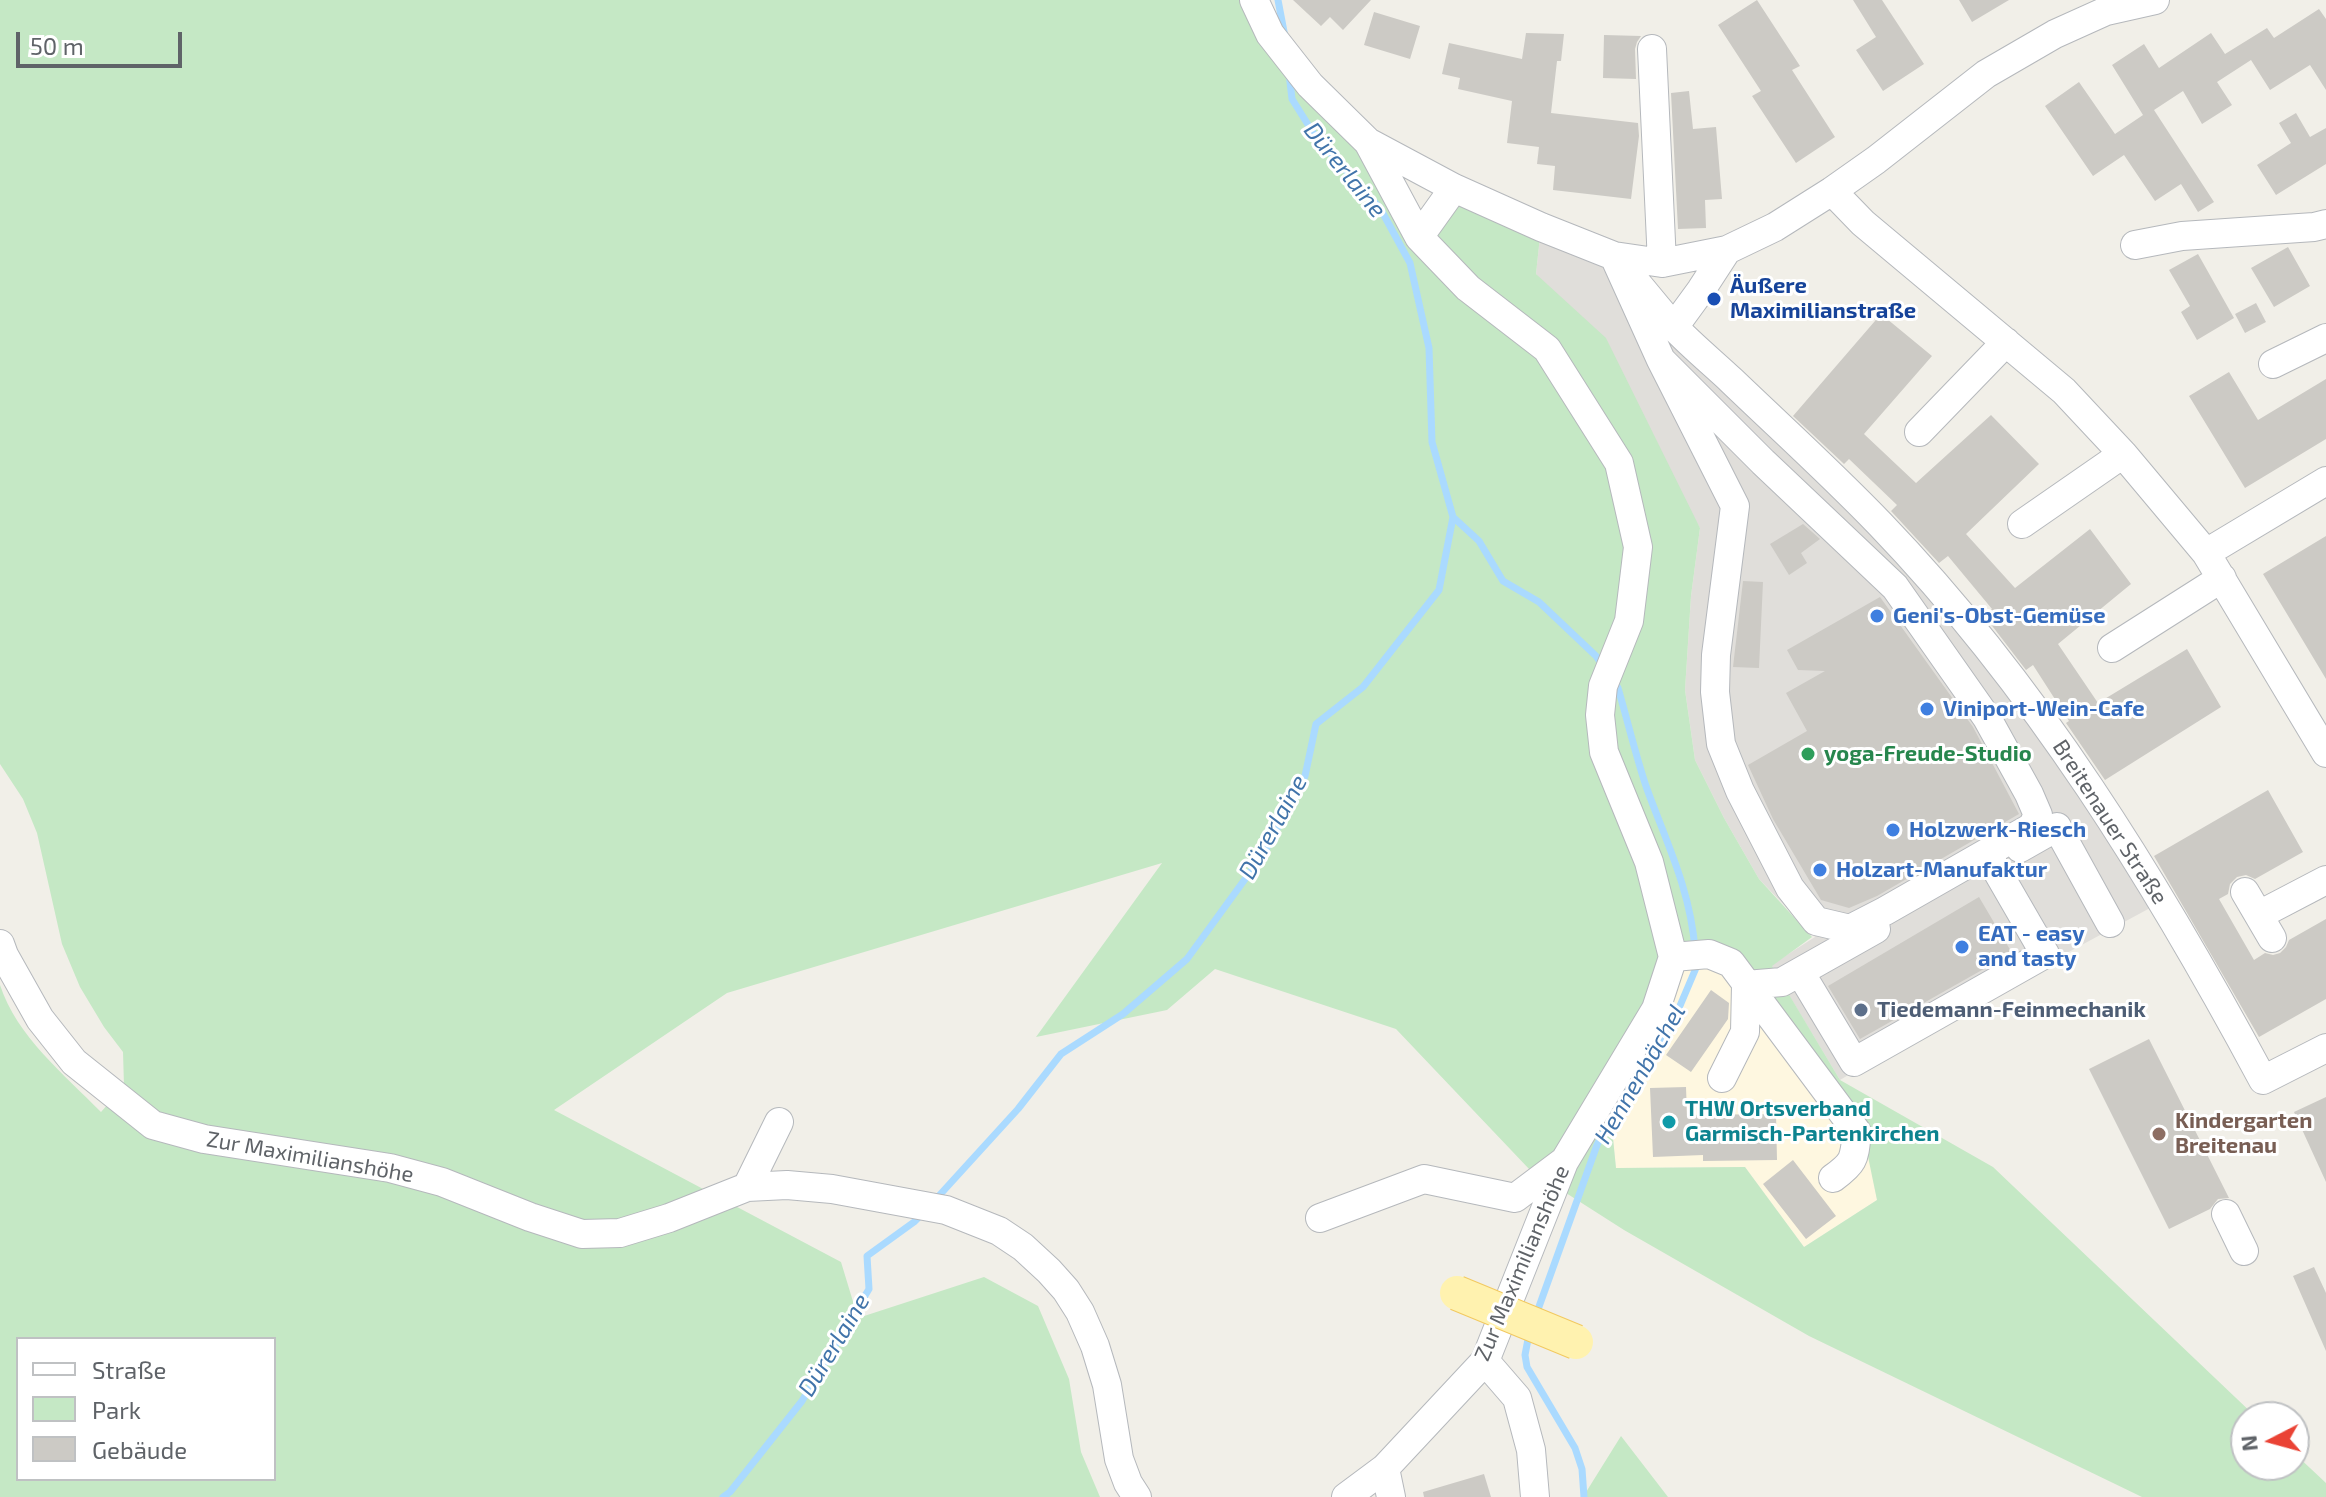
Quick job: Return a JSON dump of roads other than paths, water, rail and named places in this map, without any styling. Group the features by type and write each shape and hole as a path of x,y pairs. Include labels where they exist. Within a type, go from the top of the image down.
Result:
{"main road":[{"path":"1457,1293 1576,1342"}],"street":[{"path":"1254,0 1270,34 1310,85 1368,142 1454,188 1541,227 1614,256 1662,263 1727,250 1775,227 1832,191 1986,74 2055,34 2106,11 2155,0"},
{"path":"1652,49 1639,87 1662,263"},
{"path":"1368,142 1419,237 1468,288 1547,349 1619,463 1638,547 1629,621 1608,674 1600,715 1604,752 1688,955 1731,963 1857,1132 1850,1166 1833,1178"},
{"path":"1419,237 1454,188"},
{"path":"1832,191 1863,223 2064,391 2123,454 2206,553 2326,753"},
{"path":"2135,245 2182,236 2326,224"},
{"path":"1674,327 1727,250"},
{"path":"1614,256 1661,360 1735,506 1716,655 1715,692 1721,744 1740,791 1790,888 1816,921 1850,929 2032,827 2038,815 1987,718 1895,587 1661,360"},
{"name":"Breitenauer Straße","path":"1614,256 1674,327 1881,524 2023,693 2092,789 2163,901 2263,1080 2326,1048"},
{"path":"2273,364 2326,338"},
{"path":"1919,432 2006,342"},
{"path":"2022,524 2123,454"},
{"path":"2206,553 2326,481"},
{"path":"2112,648 2222,578"},
{"path":"1746,985 1782,982 2057,827 2110,923"},
{"path":"1800,972 1854,1062 1868,1055 2045,954 1993,864"},
{"path":"2259,915 2326,880"},
{"name":"Zur Maximilianshöhe","path":"0,944 40,1019 74,1062 153,1125 204,1139 390,1168 442,1182 582,1234 620,1233 669,1218 747,1187 787,1185 832,1189 946,1210 999,1231 1023,1247 1066,1290 1080,1312 1107,1385 1119,1459 1137,1497"},
{"name":"Zur Maximilianshöhe","path":"1346,1497 1385,1468 1485,1361 1564,1162 1688,955"},
{"path":"1722,1078 1745,1032 1746,985"},
{"path":"747,1187 779,1122"},
{"path":"1320,1218 1424,1179 1515,1198 1564,1162"},
{"path":"2226,1214 2244,1251"},
{"path":"1485,1361 1517,1398 1531,1450 1535,1497"},
{"path":"1385,1468 1391,1497"}],"waterway":[{"name":"Dürerlaine","path":"1278,0 1285,37"},
{"name":"Dürerlaine","path":"936,1199 1018,1109 1061,1054 1123,1014 1187,959 1264,853 1305,776 1316,724 1363,687 1439,590 1453,517 1432,442 1429,348 1410,263 1380,208 1317,139 1292,99 1289,73"},
{"name":"Hennenbächel","path":"1453,517 1479,541 1503,581 1539,602 1603,666"},
{"name":"Hennenbächel","path":"1614,682 1647,789 1683,887 1695,949"},
{"name":"Hennenbächel","path":"1536,1315 1597,1145 1619,1102 1668,1034 1696,968 1696,961"},
{"name":"Dürerlaine","path":"723,1497 802,1401 869,1289 867,1256 922,1214"},
{"name":"Hennenbächel","path":"1529,1334 1525,1355 1527,1367 1575,1448 1582,1469 1584,1497"}],"place":[{"name":"Äußere Maximilianstraße","path":"1714,299"},
{"name":"Geni's-Obst-Gemüse","path":"1877,616"},
{"name":"Viniport-Wein-Cafe","path":"1927,709"},
{"name":"yoga-Freude-Studio","path":"1808,754"},
{"name":"Holzwerk-Riesch","path":"1893,830"},
{"name":"Holzart-Manufaktur","path":"1820,870"},
{"name":"EAT - easy and tasty","path":"1962,947"},
{"name":"Tiedemann-Feinmechanik","path":"1861,1010"},
{"name":"THW Ortsverband Garmisch-Partenkirchen","path":"1669,1122"},
{"name":"Kindergarten Breitenau","path":"2159,1134"}]}
